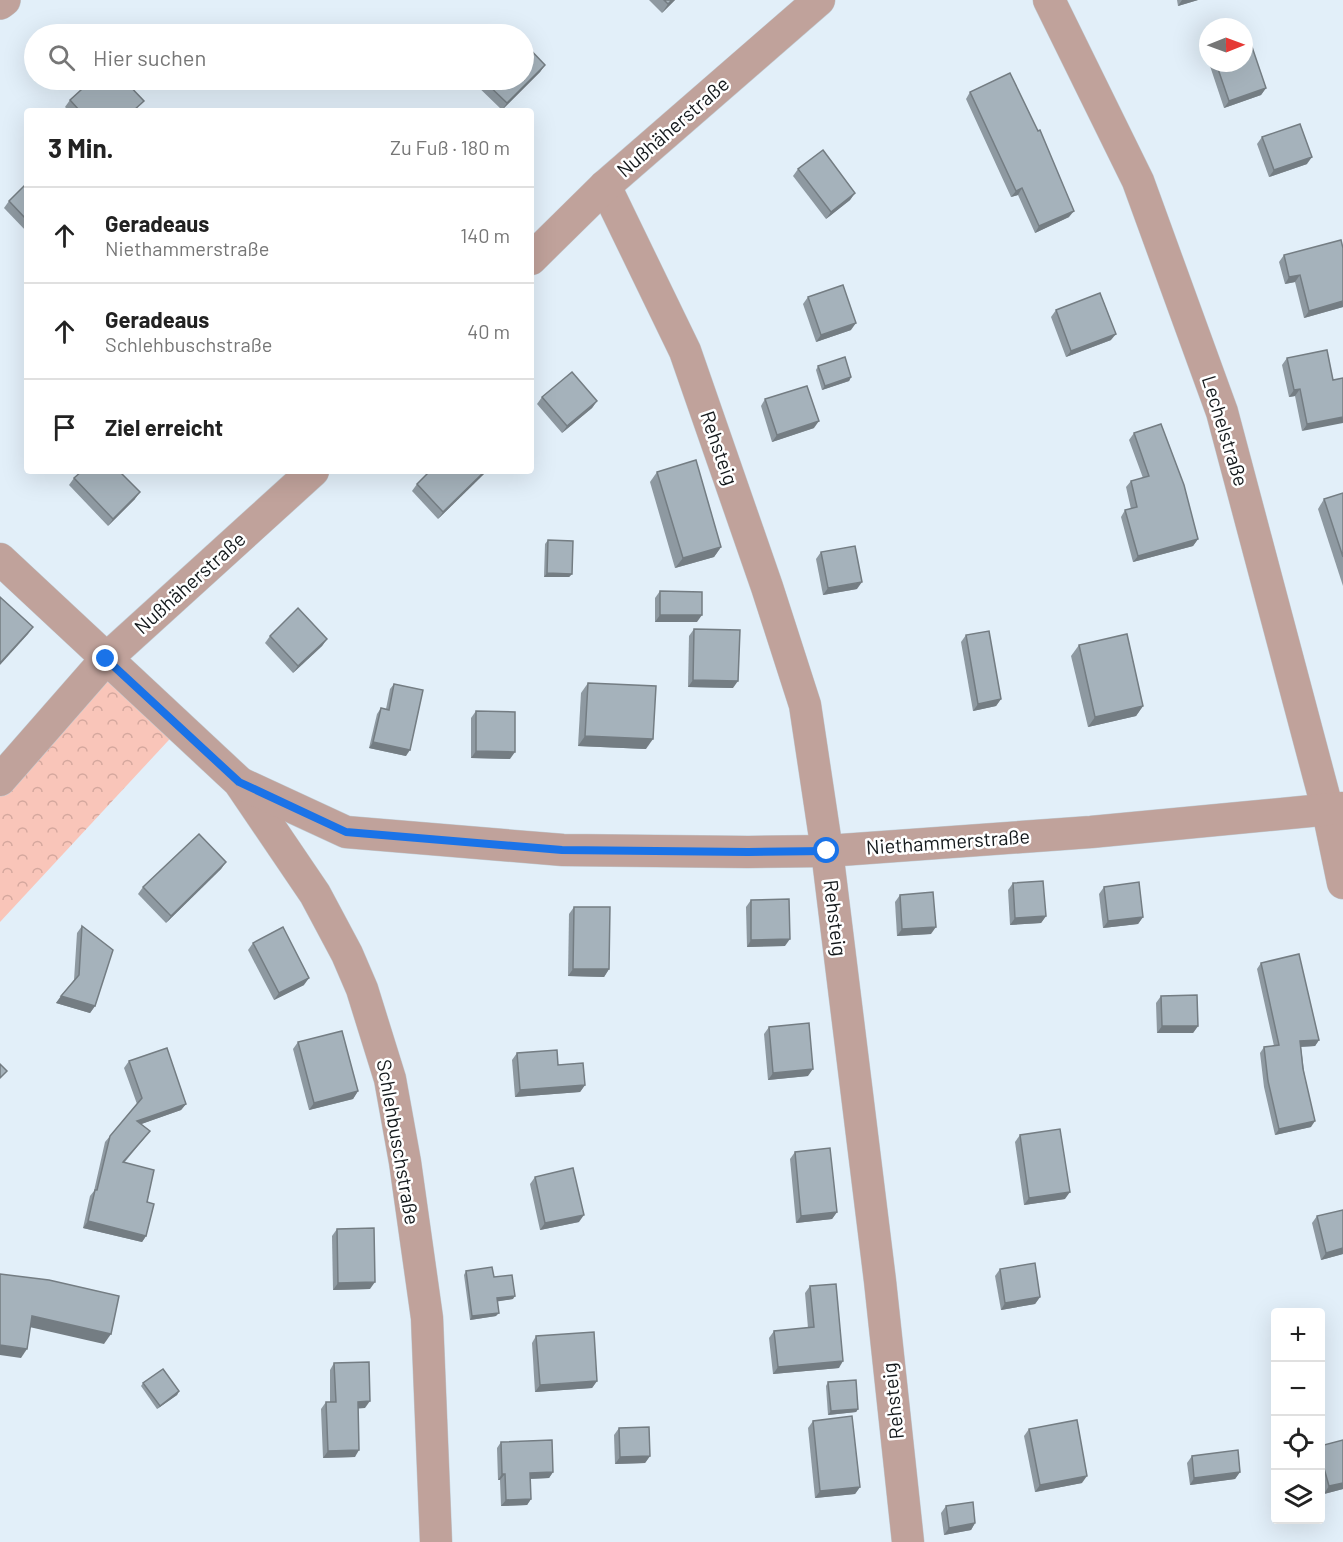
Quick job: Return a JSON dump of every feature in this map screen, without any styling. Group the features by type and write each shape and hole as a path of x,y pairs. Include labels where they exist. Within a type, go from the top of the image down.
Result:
{"street":[{"path":"0,3 4,0"},
{"name":"Nußhäherstraße","path":"534,256 605,186 819,0"},
{"name":"Lechelstraße","path":"1050,0 1138,181 1222,412 1335,809 1343,883"},
{"name":"Rehsteig","path":"605,186 685,351 767,587 805,705 827,851 880,1281 908,1542"},
{"name":"Nußhäherstraße","path":"0,780 106,659 310,474"},
{"name":"Schlehbuschstraße","path":"0,559 239,782 315,894 347,954 362,989 390,1079 405,1162 427,1318 436,1542"},
{"name":"Niethammerstraße","path":"239,782 346,832 562,850 827,851 1091,832 1335,809"}],"green space":[{"path":"106,659 180,728 0,922 0,780"}],"building":[{"path":"1253,50 1266,88 1229,101 1219,72 1253,72"},
{"path":"534,53 545,65 534,76"},
{"path":"1010,73 1038,131 1040,130 1074,211 1039,226 1022,188 1016,191 970,92"},
{"path":"81,90 134,90 144,101 136,108 77,108 70,100"},
{"path":"493,90 520,90 507,103"},
{"path":"1300,124 1312,157 1274,170 1262,137"},
{"path":"823,150 855,193 831,212 798,169"},
{"path":"24,186 24,217 9,201"},
{"path":"1341,240 1343,301 1309,311 1300,275 1289,277 1284,255"},
{"path":"843,285 856,323 821,335 808,297"},
{"path":"1100,293 1116,334 1071,351 1056,310"},
{"path":"1327,350 1333,380 1343,378 1343,417 1307,424 1300,389 1294,390 1287,358"},
{"path":"845,357 851,377 825,386 818,366"},
{"path":"572,372 597,401 567,426 542,397"},
{"path":"807,386 819,421 777,435 765,399"},
{"path":"1161,424 1184,485 1198,539 1138,556 1125,510 1137,507 1131,481 1149,476 1134,433"},
{"path":"696,460 721,547 683,558 657,472"},
{"path":"79,474 122,474 140,492 113,519 74,478"},
{"path":"427,474 482,474 443,512 417,484"},
{"path":"1343,493 1343,557 1324,499"},
{"path":"548,540 573,541 572,574 547,573"},
{"path":"855,546 862,582 828,588 821,552"},
{"path":"660,591 702,592 702,615 660,615"},
{"path":"0,597 33,627 0,663"},
{"path":"298,608 327,639 298,666 270,636"},
{"path":"694,629 740,630 738,681 693,680"},
{"path":"989,631 1001,699 978,704 966,635"},
{"path":"1127,634 1143,706 1095,717 1079,645"},
{"path":"588,683 656,686 653,739 585,736"},
{"path":"394,684 423,690 410,750 373,742 381,708 389,710"},
{"path":"476,711 515,712 515,752 476,751"},
{"path":"199,834 226,862 171,916 143,887"},
{"path":"1043,881 1046,916 1015,918 1013,883"},
{"path":"1139,882 1143,917 1108,921 1104,887"},
{"path":"933,892 936,927 902,929 900,895"},
{"path":"789,899 790,939 751,940 751,900"},
{"path":"574,907 610,907 609,969 573,969"},
{"path":"82,926 113,950 95,1006 61,996 79,975"},
{"path":"283,927 309,978 279,993 253,943"},
{"path":"1299,954 1319,1040 1300,1041 1303,1069 1315,1121 1279,1129 1268,1081 1264,1047 1279,1045 1261,963"},
{"path":"1197,995 1198,1026 1162,1026 1161,996"},
{"path":"809,1023 813,1069 773,1073 769,1027"},
{"path":"342,1031 358,1091 314,1103 298,1042"},
{"path":"167,1048 186,1104 137,1121 150,1131 123,1162 154,1170 147,1202 154,1204 146,1236 88,1221 110,1136 142,1098 129,1061"},
{"path":"557,1050 558,1065 583,1063 585,1085 520,1090 517,1053"},
{"path":"0,1064 7,1071 0,1078"},
{"path":"1060,1129 1070,1192 1029,1198 1020,1135"},
{"path":"830,1148 837,1212 801,1216 795,1152"},
{"path":"573,1168 584,1215 545,1223 535,1177"},
{"path":"1343,1210 1343,1248 1326,1253 1317,1216"},
{"path":"374,1228 375,1282 338,1283 337,1229"},
{"path":"1035,1263 1040,1297 1005,1303 1000,1269"},
{"path":"492,1267 494,1277 512,1275 515,1296 497,1298 499,1313 472,1316 466,1271"},
{"path":"0,1274 49,1280 119,1296 111,1334 32,1316 27,1349 0,1345"},
{"path":"836,1284 843,1361 778,1367 774,1331 814,1327 810,1286"},
{"path":"594,1332 597,1381 540,1385 536,1336"},
{"path":"369,1362 370,1401 358,1402 359,1450 328,1451 326,1402 336,1402 334,1363"},
{"path":"163,1369 179,1391 160,1406 143,1383"},
{"path":"856,1380 858,1409 831,1411 828,1382"},
{"path":"852,1416 860,1487 820,1491 813,1421"},
{"path":"1077,1420 1087,1476 1040,1485 1029,1429"},
{"path":"649,1427 650,1456 620,1457 619,1428"},
{"path":"552,1440 553,1472 530,1473 531,1499 506,1500 501,1442"},
{"path":"1343,1440 1343,1483 1329,1486 1325,1472 1325,1445"},
{"path":"1238,1450 1240,1472 1194,1478 1192,1456"},
{"path":"973,1502 975,1523 949,1528 946,1506"}],"route":[{"path":"106,659 239,782 346,832 562,850 827,851"}]}
